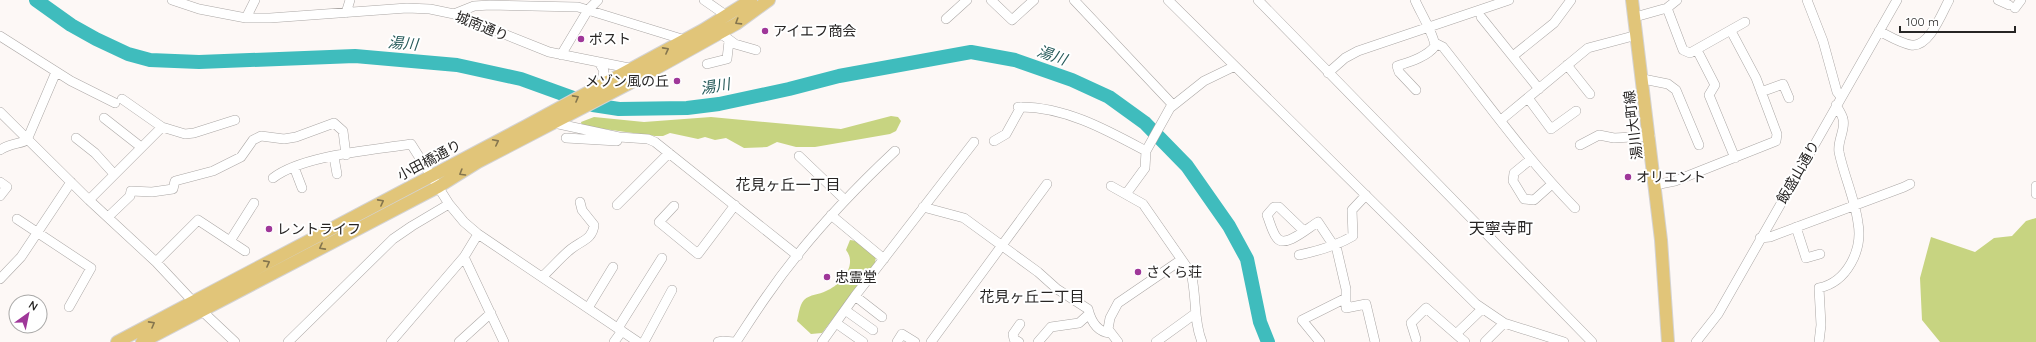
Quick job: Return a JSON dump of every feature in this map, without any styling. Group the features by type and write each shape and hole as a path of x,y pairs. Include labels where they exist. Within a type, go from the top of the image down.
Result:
{"main road":[{"name":"小田橋通り","path":"117,342 542,118 631,68 685,40 727,16 751,0"},
{"name":"小田橋通り","path":"142,342 438,187 478,162 630,83 646,73 725,37 736,24 770,0"},
{"name":"湯川大町線","path":"1632,0 1650,136 1661,240 1668,342"}],"street":[{"name":"城南通り","path":"172,0 212,12 246,18 270,18 417,8 454,14 532,46 561,55 631,68 646,73"},
{"path":"246,18 255,0"},
{"path":"346,13 350,0"},
{"path":"561,55 588,10 598,0"},
{"path":"704,0 727,16"},
{"path":"946,19 966,0"},
{"path":"992,0 1012,20 1034,0"},
{"path":"1074,0 1172,107"},
{"path":"1168,0 1482,309 1504,322 1564,342"},
{"path":"1258,0 1592,342"},
{"path":"1415,0 1428,28 1433,35 1435,43 1435,46 1429,52 1408,63 1397,66 1399,72 1416,90"},
{"path":"1328,73 1351,54 1509,0"},
{"path":"1513,56 1554,23 1571,0"},
{"path":"1635,18 1667,8 1677,0"},
{"path":"1807,0 1816,22 1837,92 1841,97"},
{"name":"飯盛山通り","path":"1696,342 1718,314 1897,0"},
{"path":"1879,31 1911,45 1921,42 1930,34 1949,0"},
{"path":"1998,0 2012,7 2021,0"},
{"path":"454,14 474,6 508,2 578,4 588,10 685,40"},
{"path":"1667,8 1683,50 1690,53 1745,22"},
{"path":"1481,16 1539,89"},
{"path":"1655,185 1675,181 1775,142 1777,139 1756,78 1731,31"},
{"path":"1501,120 1588,48 1637,34"},
{"path":"0,36 56,72 119,101 162,127 185,134 194,133 235,120"},
{"path":"725,37 735,44 756,50"},
{"path":"707,64 727,59 725,37"},
{"path":"1435,43 1443,47 1531,159 1575,208"},
{"path":"1697,50 1715,85 1709,95 1735,158"},
{"path":"599,62 603,67 604,75 601,85"},
{"path":"1567,65 1590,94"},
{"path":"1126,194 1145,168 1146,152 1172,107 1204,81 1235,66"},
{"path":"0,150 7,145 25,142 27,140 56,72"},
{"path":"1643,79 1668,84 1676,90 1699,145"},
{"path":"1761,92 1783,84 1789,98"},
{"path":"1528,98 1551,129 1576,110"},
{"path":"1820,342 1821,325 1819,288 1827,286 1840,278 1850,266 1859,235 1858,222 1838,149 1843,118 1836,105"},
{"path":"994,141 1006,134 1020,107 1077,118 1104,129 1146,152"},
{"path":"0,112 89,200 156,262 201,310 235,342"},
{"path":"104,118 141,147"},
{"path":"108,217 130,196 131,191 152,192 173,189 175,180 213,171 241,156 253,140 261,136 284,139 296,137 334,122 343,131 346,155"},
{"path":"556,122 619,137 652,141 798,256"},
{"path":"89,200 162,127"},
{"path":"1580,145 1599,135 1614,138 1650,136"},
{"path":"76,138 94,153 114,174"},
{"path":"566,138 651,144 652,141"},
{"path":"822,342 855,296 974,142"},
{"path":"273,178 294,167 334,157 411,144 449,204 464,222 478,234 638,342"},
{"path":"718,342 727,340 735,342 767,296 831,215 895,151"},
{"path":"617,205 669,153"},
{"path":"799,156 845,200"},
{"path":"334,157 337,174"},
{"path":"1531,159 1514,173 1513,181 1524,199 1534,200 1552,184"},
{"path":"294,167 302,188"},
{"path":"0,182 7,187 0,196"},
{"path":"1,276 21,257 71,182"},
{"path":"931,342 1003,246 1047,184"},
{"path":"1760,238 1770,237 1796,228 1910,184"},
{"path":"1110,186 1143,204 1191,273 1196,323 1202,342"},
{"path":"2036,186 2036,194"},
{"path":"1299,255 1329,246 1335,246 1353,236 1352,210 1366,195"},
{"path":"542,277 572,248 585,240 593,232 594,225 582,210 580,202"},
{"path":"230,241 254,203"},
{"path":"288,342 393,239 449,204"},
{"path":"674,206 659,222 698,254 735,205"},
{"path":"923,207 962,216 1038,272 1057,289 1088,309 1089,314 1098,328 1103,332 1110,333"},
{"path":"831,215 884,259"},
{"path":"17,220 38,232 91,268 69,307"},
{"path":"156,262 198,220 245,251"},
{"path":"1304,231 1318,222 1335,246 1346,289 1346,308 1366,304 1375,342"},
{"path":"1796,228 1806,258 1820,254"},
{"path":"391,342 464,257 478,234"},
{"path":"464,257 504,342"},
{"path":"614,342 662,258"},
{"path":"1118,342 1108,329 1110,318 1118,304 1181,260"},
{"path":"588,308 613,267"},
{"path":"644,342 672,290"},
{"path":"855,296 882,317"},
{"path":"1320,342 1302,320 1346,298"},
{"path":"1416,339 1412,323 1426,308 1465,342"},
{"path":"1456,334 1482,309"},
{"path":"845,310 873,330"},
{"path":"1156,342 1196,313"},
{"path":"459,342 491,314"},
{"path":"1038,342 1051,327 1079,323 1089,314"},
{"path":"1485,342 1504,322"},
{"path":"836,323 862,342"},
{"path":"1019,342 1014,339 1013,334 1020,324"},
{"path":"897,342 902,334 915,342"}],"green space":[{"path":"891,116 898,117 901,121 896,131 890,134 815,147 796,147 777,142 767,147 744,148 726,138 715,140 705,137 698,139 670,133 663,136 655,136 582,126 581,122 594,117 644,122 711,117 841,129"},
{"path":"2036,218 2036,342 1940,342 1922,320 1920,278 1931,237 1975,252 1994,238 2012,236 2026,221"},
{"path":"850,240 860,243 876,256 875,263 822,333 811,334 797,321 801,305 806,298 832,288 846,274 850,262 846,250"}],"waterway":[{"name":"湯川","path":"36,0 71,25 96,39 128,54 150,60 199,62 355,56 457,65 521,79 593,105 619,109 687,108 719,104 789,89 839,76 971,52 1015,60 1072,80 1109,97 1145,123 1187,166 1229,226 1247,259 1260,322 1268,342"}],"place":[{"name":"アイエフ商会","path":"765,31"},
{"name":"ポスト","path":"581,39"},
{"name":"メゾン風の丘","path":"677,81"},
{"name":"オリエント","path":"1628,177"},
{"name":"レントライフ","path":"269,229"},
{"name":"さくら荘","path":"1138,272"},
{"name":"忠霊堂","path":"827,277"}],"district":[{"name":"花見ヶ丘一丁目","path":"788,184"},
{"name":"天寧寺町","path":"1501,228"},
{"name":"花見ヶ丘二丁目","path":"1032,296"}]}
